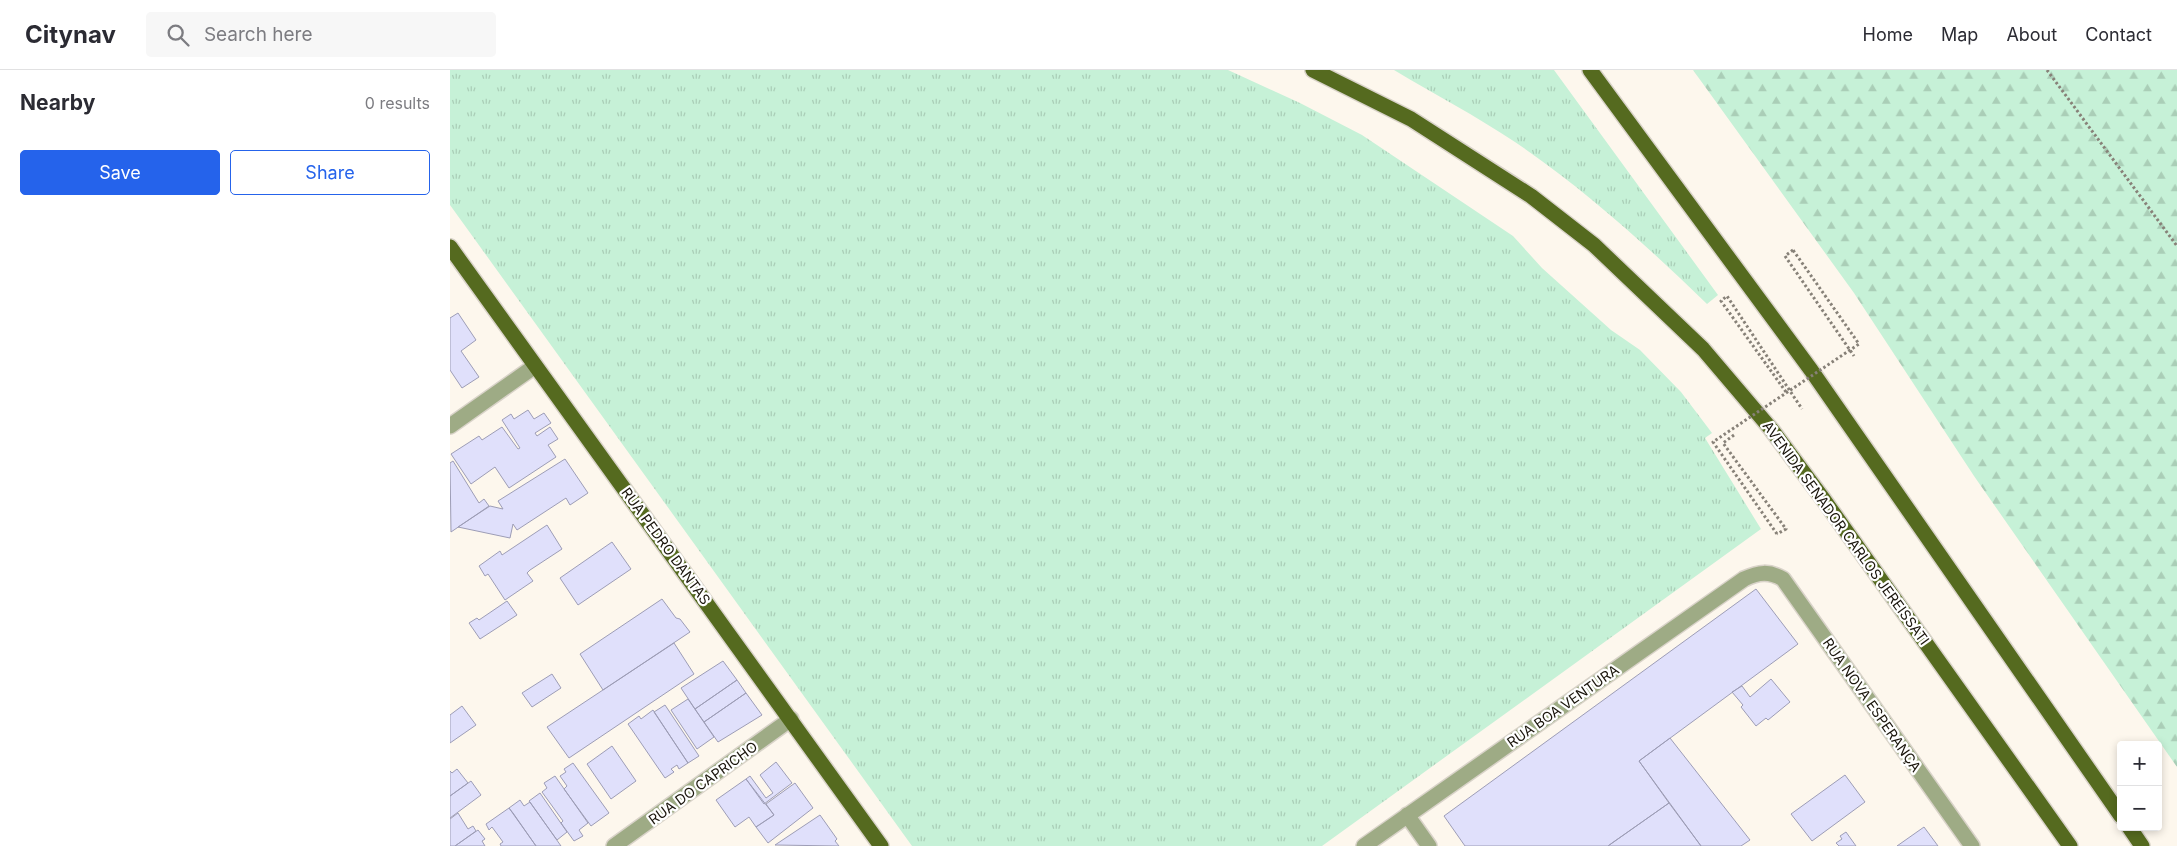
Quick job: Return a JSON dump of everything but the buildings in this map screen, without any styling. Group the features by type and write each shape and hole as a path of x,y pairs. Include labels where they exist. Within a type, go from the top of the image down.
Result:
{"main road":[{"name":"AVENIDA SENADOR CARLOS JEREISSATI","path":"1313,70 1411,119 1531,196 1594,245 1703,348 1771,428 2070,846"},
{"path":"1590,70 1811,370 2117,810"},
{"name":"RUA PEDRO DANTAS","path":"450,247 881,846"},
{"path":"2132,831 2142,846"}],"street":[{"path":"450,426 535,366"},
{"name":"RUA BOA VENTURA","path":"1364,846 1744,579 1766,572"},
{"name":"RUA NOVA ESPERANÇA","path":"1766,572 1783,579 1972,846"},
{"name":"RUA DO CAPRICHO","path":"614,846 791,719"},
{"path":"1407,815 1429,846"}],"path":[{"path":"2047,70 2177,246"},
{"path":"1734,435 1723,443 1786,529 1777,534 1713,442 1786,392 1859,344 1794,250 1785,256 1854,356"},
{"path":"1786,392 1721,301 1727,296 1802,409"}],"green space":[{"path":"450,70 1228,70 1300,103 1362,135 1513,236 1542,268 1611,330 1640,350 1681,392 1712,433 1705,438 1761,529 1322,846 912,846 450,205"},
{"path":"1394,70 1554,70 1718,295 1707,304 1615,219 1541,160 1485,123"},
{"path":"1693,70 2177,70 2177,767 2162,745 2162,741 2159,741 1974,476 1854,293"}]}
